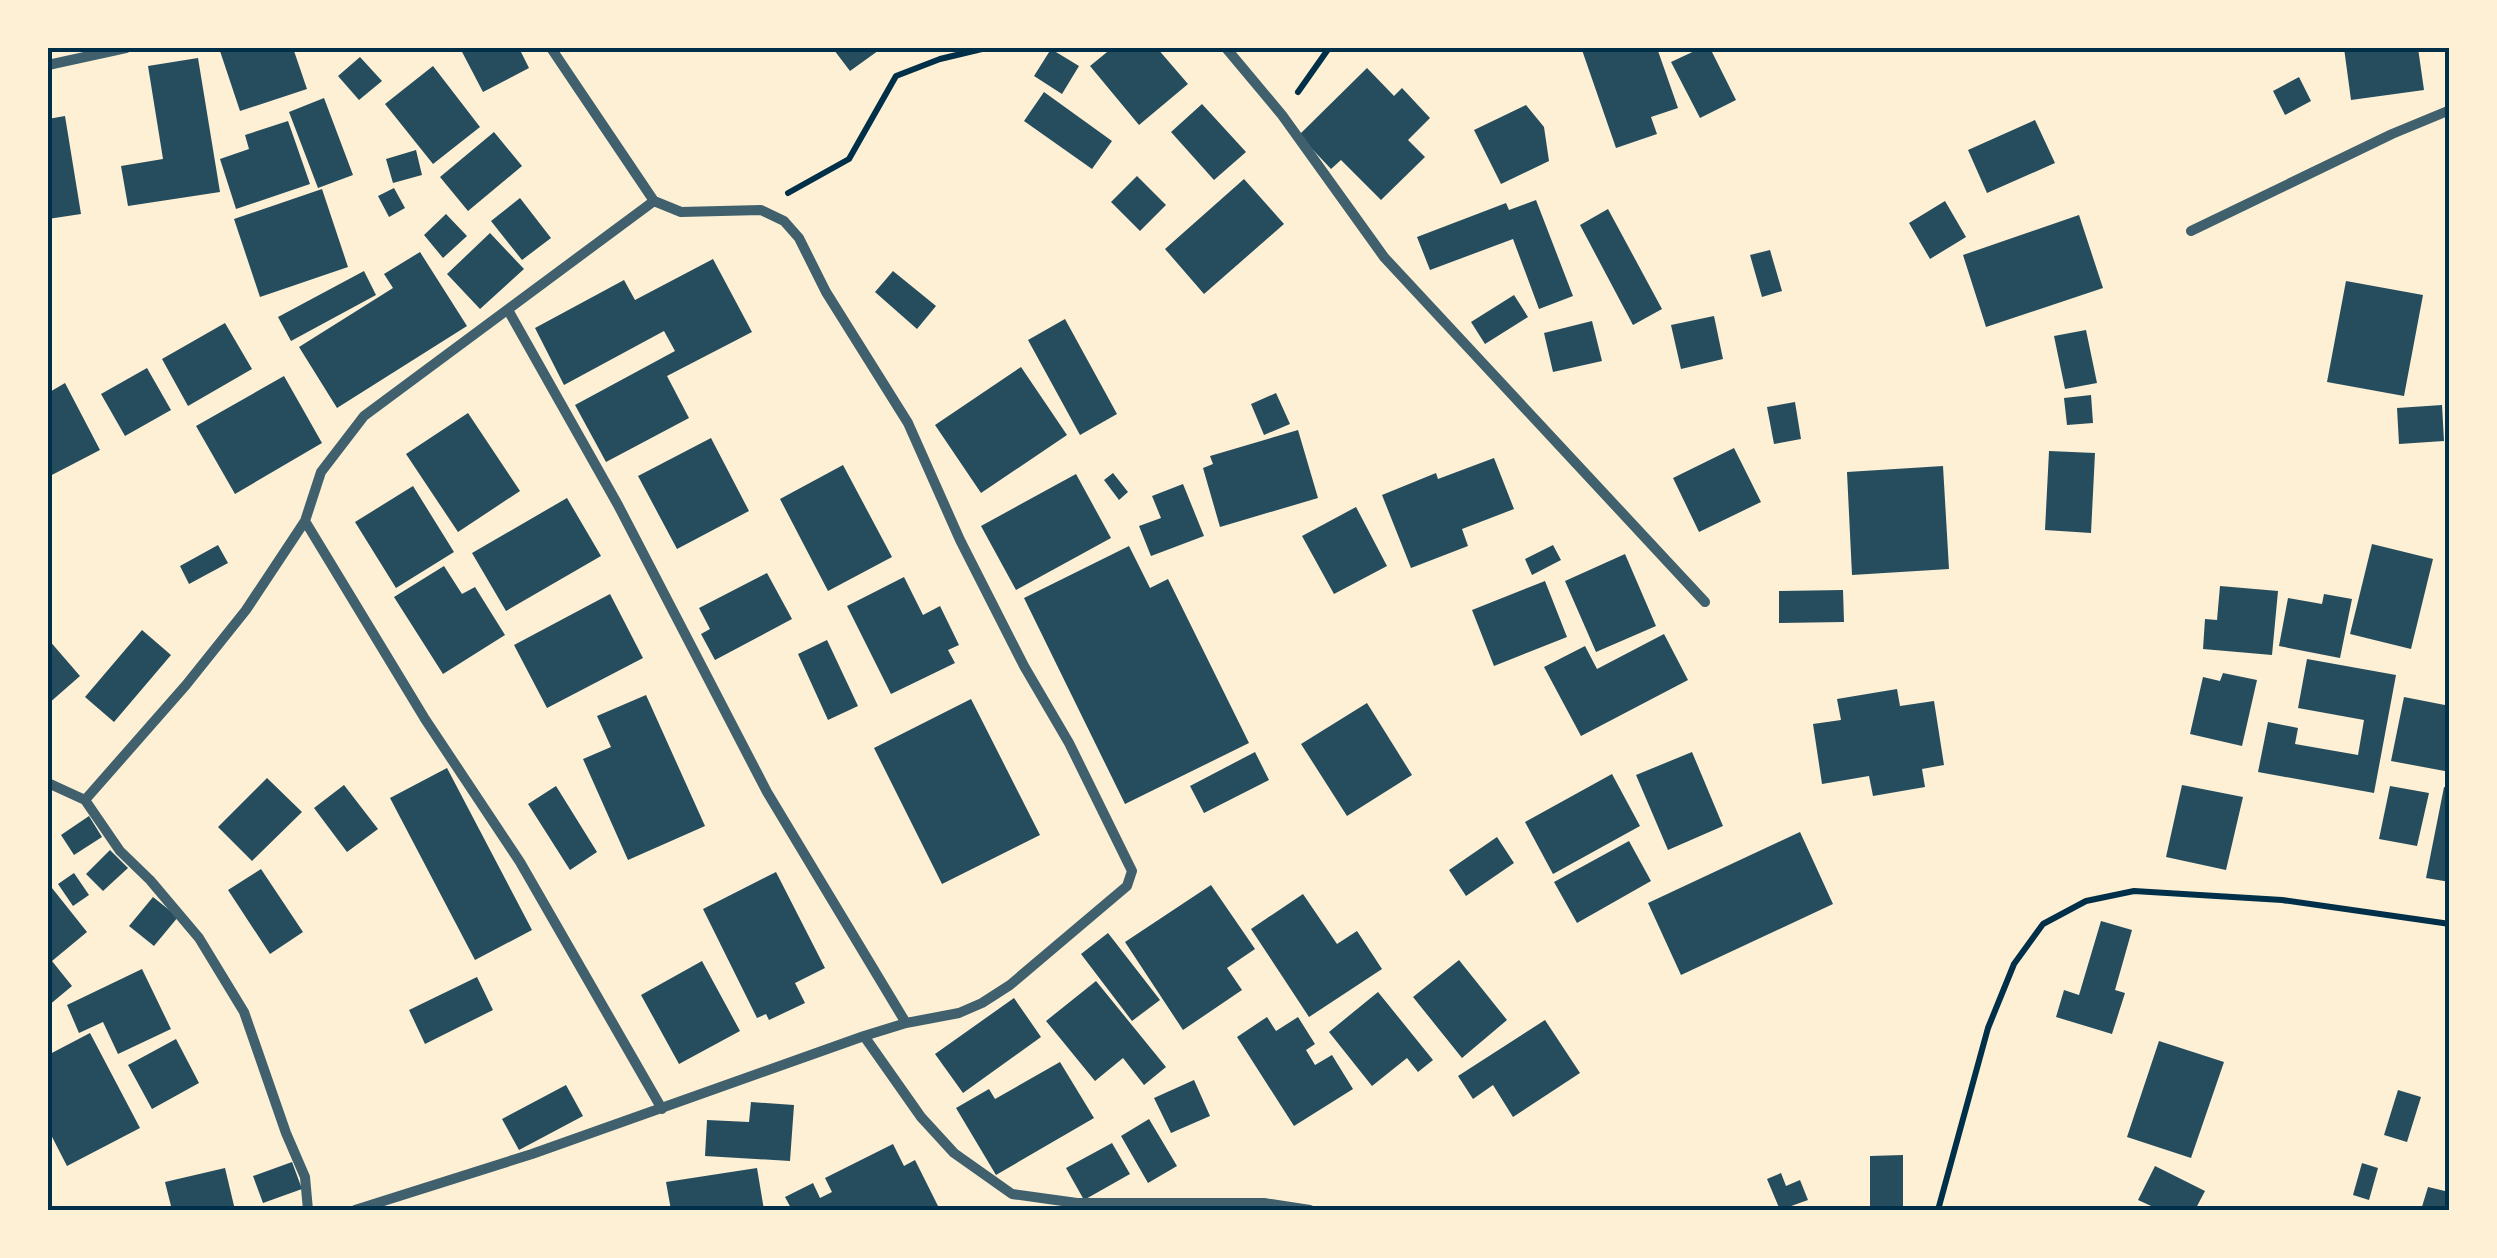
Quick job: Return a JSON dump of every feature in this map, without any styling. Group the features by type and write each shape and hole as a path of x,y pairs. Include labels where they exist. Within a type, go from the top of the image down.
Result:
{"street":[{"path":"48,65 126,48"},
{"path":"354,1210 864,1036 959,1013 1010,986 1127,886 1132,871 960,540 908,423 826,292 799,238 784,221 761,210 681,212 654,201 551,48"},
{"path":"1226,48 1282,115 1384,257 1705,602"},
{"path":"2191,231 2450,110"},
{"path":"86,800 246,610 305,520 321,472 364,416 654,201"},
{"path":"508,310 618,505 767,792 906,1023"},
{"path":"305,520 425,719 520,862 662,1108"},
{"path":"48,783 86,800 120,851 199,938 244,1012 305,1176 308,1210"},
{"path":"864,1036 921,1117 954,1153 1012,1194 1076,1203 1264,1204 1310,1210"}],"path":[{"path":"761,210 820,173 844,164 854,153 896,76 940,59 986,48"},
{"path":"1282,115 1329,48"},
{"path":"1938,1210 1988,1028 2014,964 2043,924 2086,901 2134,891 2282,900 2450,924"}],"building":[{"path":"219,48 293,48 307,89 240,111"},
{"path":"460,48 519,48 529,68 483,92"},
{"path":"882,48 850,71 834,50"},
{"path":"1112,48 1157,48 1188,84 1139,125 1090,66"},
{"path":"1657,48 1678,108 1651,117 1657,134 1616,148 1582,50"},
{"path":"1701,48 1710,48 1736,100 1700,118 1671,62"},
{"path":"2344,48 2418,48 2424,90 2351,100"},
{"path":"1051,49 1079,66 1062,94 1034,76"},
{"path":"360,57 382,81 359,100 338,76"},
{"path":"198,58 220,192 128,206 121,166 163,159 148,66"},
{"path":"433,66 480,127 433,164 385,104"},
{"path":"1367,68 1394,96 1402,88 1430,118 1408,140 1425,157 1381,200 1341,160 1331,169 1299,135"},
{"path":"2299,77 2311,101 2285,115 2273,91"},
{"path":"1044,92 1112,141 1092,169 1024,121"},
{"path":"324,98 353,175 318,188 289,112"},
{"path":"1202,104 1246,152 1214,180 1171,132"},
{"path":"1526,105 1544,127 1549,161 1501,184 1474,130"},
{"path":"65,116 81,214 48,219 48,119"},
{"path":"2035,120 2055,163 1987,193 1968,150"},
{"path":"288,121 310,184 236,209 220,159 249,149 245,135"},
{"path":"494,132 522,166 468,211 440,177"},
{"path":"416,150 422,175 393,183 386,159"},
{"path":"1137,176 1166,205 1140,231 1111,202"},
{"path":"1244,179 1284,224 1204,294 1165,249"},
{"path":"394,188 405,208 389,217 378,196"},
{"path":"322,189 348,267 260,297 234,219"},
{"path":"520,198 551,238 522,260 491,221"},
{"path":"1536,200 1573,296 1539,309 1513,239 1430,270 1417,237 1506,203 1509,210"},
{"path":"1945,201 1966,237 1930,259 1909,223"},
{"path":"1608,209 1662,309 1633,325 1580,225"},
{"path":"446,214 467,236 443,258 424,235"},
{"path":"2079,215 2103,288 1986,327 1963,255"},
{"path":"490,233 524,269 480,309 447,274"},
{"path":"1770,250 1782,291 1762,297 1750,255"},
{"path":"420,252 467,326 337,408 299,347 393,288 384,274"},
{"path":"713,259 752,332 667,376 689,418 606,462 575,405 675,351 664,331 564,385 535,328 624,280 635,300"},
{"path":"364,271 376,295 291,341 278,317"},
{"path":"893,271 936,306 917,329 875,292"},
{"path":"2346,281 2423,295 2404,396 2327,382"},
{"path":"1514,295 1528,317 1485,344 1471,322"},
{"path":"1714,316 1723,359 1681,369 1671,325"},
{"path":"1065,319 1117,414 1080,435 1028,340"},
{"path":"1592,321 1602,361 1553,372 1544,333"},
{"path":"225,323 252,369 188,406 162,359"},
{"path":"2086,330 2097,383 2065,389 2054,336"},
{"path":"1021,367 1067,435 981,493 935,425"},
{"path":"147,368 171,410 125,436 101,394"},
{"path":"284,376 322,443 235,494 196,426"},
{"path":"65,383 100,450 48,477 48,393"},
{"path":"1276,393 1290,424 1264,435 1251,404"},
{"path":"2091,395 2093,423 2067,425 2064,398"},
{"path":"1795,402 1801,439 1774,444 1767,407"},
{"path":"2442,405 2444,441 2399,444 2397,408"},
{"path":"468,413 520,491 458,532 406,454"},
{"path":"1298,430 1318,498 1220,527 1203,468 1213,464 1210,456"},
{"path":"711,438 749,511 677,549 638,476"},
{"path":"1734,448 1761,502 1699,532 1673,478"},
{"path":"2049,451 2095,453 2091,533 2045,530"},
{"path":"1494,458 1514,509 1462,529 1468,546 1411,568 1382,495 1436,473 1438,479"},
{"path":"843,465 892,557 828,591 780,499"},
{"path":"1943,466 1949,569 1852,575 1847,472"},
{"path":"1113,473 1128,492 1119,500 1104,480"},
{"path":"1076,474 1111,538 1016,590 981,526"},
{"path":"1183,484 1204,536 1151,556 1139,526 1161,518 1152,496"},
{"path":"413,486 454,552 396,588 355,522"},
{"path":"567,498 601,556 506,611 472,553"},
{"path":"1356,507 1387,566 1334,594 1302,536"},
{"path":"2372,544 2433,559 2411,649 2350,634"},
{"path":"218,545 228,563 189,584 180,566"},
{"path":"1553,545 1561,560 1532,575 1525,559"},
{"path":"1129,546 1150,588 1168,579 1249,743 1125,804 1024,598"},
{"path":"1625,554 1656,626 1596,652 1565,581"},
{"path":"444,566 462,594 475,587 505,635 443,674 394,597"},
{"path":"767,573 792,619 715,660 701,634 710,629 699,608"},
{"path":"904,577 923,615 940,606 959,645 948,650 955,663 891,694 847,606"},
{"path":"1545,581 1567,637 1494,666 1472,610"},
{"path":"2220,586 2278,591 2272,655 2203,649 2205,619 2217,620"},
{"path":"1843,590 1844,622 1779,623 1779,591"},
{"path":"610,594 643,658 547,708 514,645"},
{"path":"2324,594 2352,599 2340,658 2279,646 2288,598 2322,604"},
{"path":"142,630 171,655 114,722 85,697"},
{"path":"1664,634 1688,680 1581,736 1544,667 1585,646 1597,669"},
{"path":"48,639 80,676 48,704"},
{"path":"827,640 858,706 828,720 798,654"},
{"path":"2307,659 2396,675 2374,793 2258,772 2268,722 2298,728 2295,744 2358,755 2364,720 2298,708"},
{"path":"2223,673 2257,680 2242,746 2190,734 2203,677 2220,681"},
{"path":"1897,689 1900,706 1934,701 1944,765 1922,769 1925,787 1873,796 1869,776 1822,784 1813,724 1841,720 1837,699"},
{"path":"646,695 705,826 628,860 583,759 611,747 597,716"},
{"path":"2404,697 2450,706 2450,772 2391,761"},
{"path":"971,699 1040,835 942,884 874,748"},
{"path":"1367,703 1412,775 1347,816 1301,744"},
{"path":"1255,752 1269,780 1204,813 1190,786"},
{"path":"1692,752 1723,826 1668,850 1636,775"},
{"path":"447,768 532,930 475,960 390,798"},
{"path":"1612,774 1640,826 1553,874 1525,822"},
{"path":"267,778 302,812 252,861 218,827"},
{"path":"344,785 378,829 347,852 314,808"},
{"path":"2182,785 2243,797 2226,870 2166,857"},
{"path":"556,786 597,852 570,870 528,804"},
{"path":"2390,786 2429,793 2417,846 2379,839"},
{"path":"2444,787 2450,788 2450,882 2426,878"},
{"path":"89,816 102,837 74,855 61,835"},
{"path":"1800,832 1833,904 1681,975 1648,903"},
{"path":"1497,837 1514,863 1466,896 1449,870"},
{"path":"1629,841 1651,881 1577,923 1554,882"},
{"path":"110,850 128,868 103,891 86,874"},
{"path":"261,869 303,932 270,954 228,890"},
{"path":"776,872 825,968 795,983 805,1003 769,1020 766,1014 757,1018 703,909"},
{"path":"74,873 89,895 73,906 58,884"},
{"path":"48,883 87,932 52,961 72,986 48,1006"},
{"path":"1211,885 1255,949 1227,968 1242,990 1183,1030 1125,942"},
{"path":"1303,894 1337,944 1357,931 1382,969 1309,1017 1251,929"},
{"path":"153,897 178,917 154,946 129,926"},
{"path":"2101,921 2132,930 2115,990 2125,993 2112,1034 2056,1017 2064,990 2079,995"},
{"path":"1108,933 1160,1000 1132,1021 1081,954"},
{"path":"1459,960 1507,1020 1462,1058 1413,997"},
{"path":"702,961 740,1031 679,1064 641,995"},
{"path":"142,969 171,1029 118,1054 103,1022 79,1033 67,1005"},
{"path":"477,977 493,1010 425,1044 409,1010"},
{"path":"1096,981 1166,1067 1144,1085 1123,1058 1095,1081 1046,1021"},
{"path":"1378,992 1433,1060 1418,1072 1407,1058 1372,1086 1329,1032"},
{"path":"1014,998 1041,1037 963,1093 935,1054"},
{"path":"1267,1017 1276,1031 1298,1017 1315,1044 1306,1050 1315,1065 1332,1055 1353,1089 1294,1126 1237,1037"},
{"path":"1545,1020 1580,1073 1513,1117 1493,1085 1473,1099 1458,1076"},
{"path":"90,1033 140,1128 67,1166 48,1129 48,1055"},
{"path":"176,1039 199,1083 152,1109 128,1065"},
{"path":"2159,1041 2224,1062 2191,1158 2127,1137"},
{"path":"1060,1062 1094,1118 996,1175 956,1108 989,1089 995,1099"},
{"path":"1194,1080 1210,1116 1171,1133 1154,1098"},
{"path":"566,1085 583,1116 519,1150 502,1119"},
{"path":"2398,1090 2421,1097 2407,1142 2384,1135"},
{"path":"751,1102 794,1105 790,1161 705,1156 707,1120 749,1122"},
{"path":"1149,1119 1177,1166 1148,1183 1121,1136"},
{"path":"1112,1143 1130,1174 1084,1200 1066,1168"},
{"path":"893,1144 904,1166 915,1160 940,1210 792,1210 785,1197 813,1183 820,1198 832,1192 825,1178"},
{"path":"1903,1155 1903,1210 1870,1210 1870,1156"},
{"path":"292,1162 302,1189 263,1203 253,1176"},
{"path":"2362,1163 2378,1168 2369,1200 2353,1195"},
{"path":"2155,1166 2205,1191 2195,1210 2160,1210 2138,1200"},
{"path":"225,1168 235,1210 172,1210 165,1182"},
{"path":"757,1168 764,1210 671,1210 666,1182"},
{"path":"1781,1173 1786,1186 1800,1180 1808,1200 1780,1210 1767,1179"},
{"path":"2450,1180 2450,1210 2421,1210 2428,1187 2445,1191"}]}
